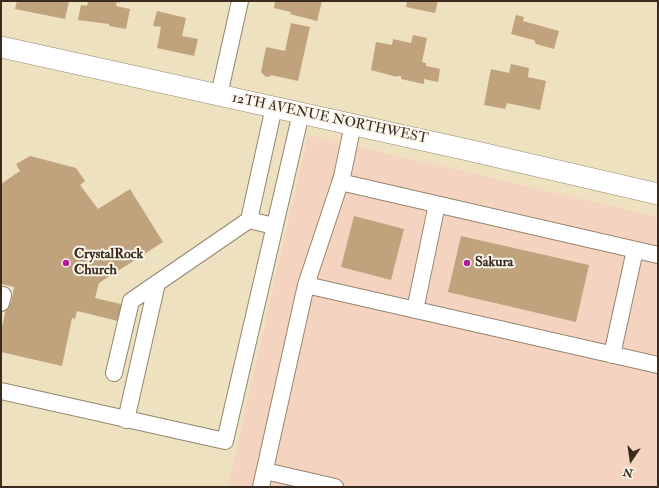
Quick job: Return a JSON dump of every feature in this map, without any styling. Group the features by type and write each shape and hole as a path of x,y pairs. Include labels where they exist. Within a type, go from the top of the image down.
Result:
{"main road":[{"name":"12TH AVENUE NORTHWEST","path":"1,47 353,124 658,194"}],"street":[{"path":"219,95 240,1"},
{"path":"114,373 131,301 249,220 274,107"},
{"path":"1,391 225,441 301,113"},
{"path":"261,487 306,285 340,182 353,124"},
{"path":"340,182 658,255"},
{"path":"415,310 437,204"},
{"path":"249,220 274,226"},
{"path":"612,355 635,250"},
{"path":"126,420 157,283"},
{"path":"306,285 658,365"},
{"path":"265,471 335,487"}],"shaded area":[{"path":"308,135 658,217 658,487 228,487"}],"building":[{"path":"17,1 69,1 65,19 15,9"},
{"path":"88,1 120,1 120,3 117,2 116,6 130,9 126,29 109,26 109,24 78,20 81,5 87,6"},
{"path":"275,1 322,1 317,21 274,8"},
{"path":"407,1 438,1 435,13 406,7"},
{"path":"157,11 186,18 182,36 198,39 194,56 157,48 161,27 153,26"},
{"path":"516,15 524,17 523,21 559,31 554,49 536,44 534,40 511,34"},
{"path":"291,23 310,27 298,81 271,75 266,77 261,72 266,47 285,51"},
{"path":"413,35 427,38 422,62 426,63 426,66 440,69 438,82 424,79 424,84 401,79 401,76 397,77 371,70 376,42 392,45 393,39 411,43"},
{"path":"511,64 529,68 528,77 546,81 540,110 507,103 505,109 484,105 491,69 509,73"},
{"name":"CrystalRock Church","path":"30,156 76,168 85,181 80,185 98,209 130,189 163,242 99,283 95,298 138,308 134,325 77,311 75,319 72,318 62,366 1,352 1,332 7,304 11,303 14,287 1,284 1,184 20,171 16,164"},
{"path":"354,216 404,229 391,280 341,267"},
{"path":"461,236 589,265 576,322 448,292"}],"place":[{"name":"CrystalRock Church","path":"66,263"},
{"name":"Sakura","path":"467,263"}]}
